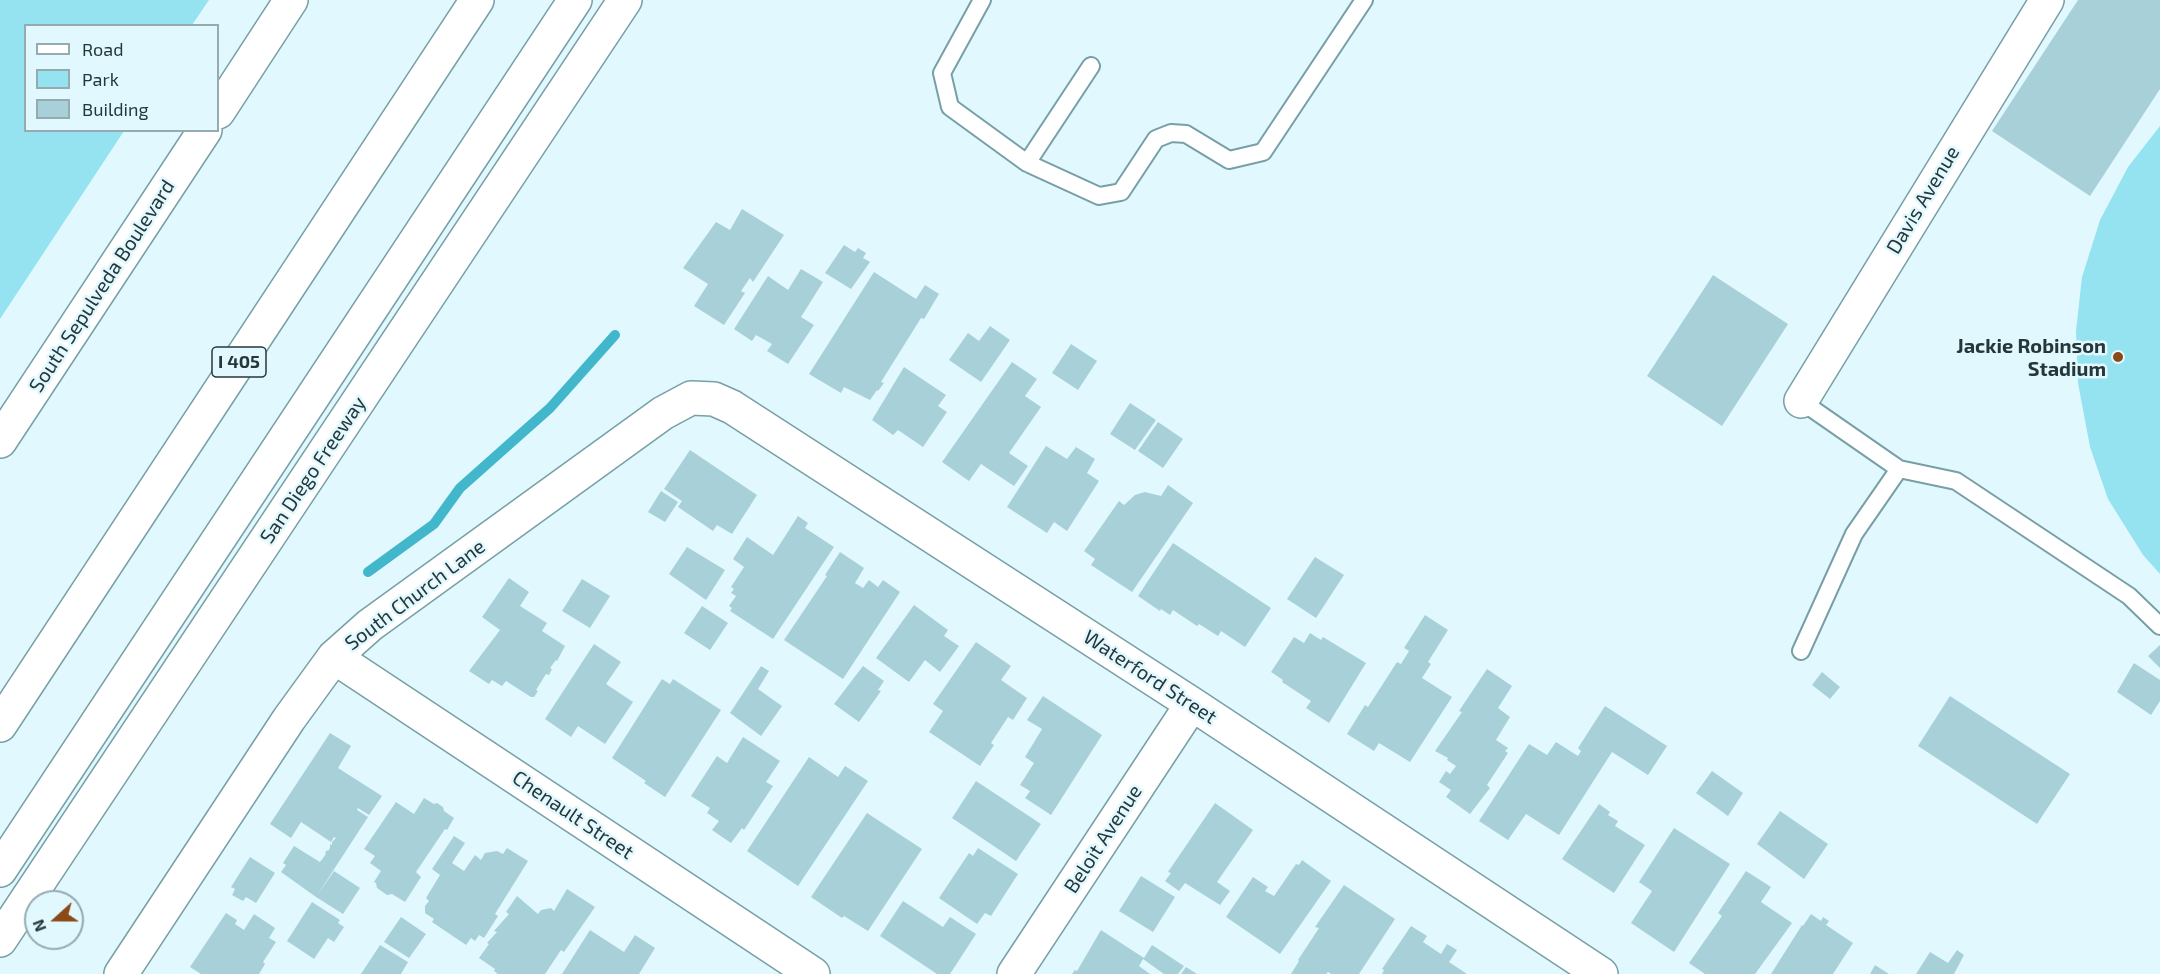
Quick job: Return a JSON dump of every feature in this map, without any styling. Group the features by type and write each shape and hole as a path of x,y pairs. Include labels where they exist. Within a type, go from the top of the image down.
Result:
{"main road":[{"path":"219,110 291,0"},
{"name":"I 405","path":"0,724 477,0"},
{"path":"0,870 575,0"},
{"name":"San Diego Freeway","path":"0,940 625,0"},
{"name":"Davis Avenue","path":"1801,401 2047,0"},
{"name":"South Sepulveda Boulevard","path":"0,441 204,132"},
{"name":"South Church Lane","path":"121,974 289,719 334,657 379,618 663,412 691,398"},
{"name":"Waterford Street","path":"691,398 714,399 732,407 1192,704 1601,974"},
{"name":"Chenault Street","path":"334,657 813,974"},
{"name":"Beloit Avenue","path":"1014,974 1192,704"}],"lane":[{"path":"981,0 942,73 950,107 1027,163 1099,196 1121,192 1156,139 1171,133 1185,134 1229,160 1263,152 1364,0"},
{"path":"1027,163 1091,66"},
{"path":"1801,401 1899,469 1956,481 2129,596 2160,626"},
{"path":"1801,651 1854,534 1899,469"}],"green space":[{"path":"0,0 209,0 193,24 24,24 24,132 123,132 0,319"},
{"name":"Jackie Robinson Stadium","path":"2160,126 2160,574 2143,555 2108,499 2090,447 2078,383 2076,331 2082,277 2100,220 2128,167"}],"building":[{"path":"2078,0 2160,0 2160,89 2090,196 1992,131"},
{"path":"742,209 784,235 753,282 750,278 741,291 745,293 724,325 694,306 708,284 683,268 716,222 730,230"},
{"path":"844,245 855,252 858,248 866,253 863,258 870,262 851,289 825,273"},
{"path":"801,269 823,282 801,317 814,325 788,364 767,351 772,344 756,335 752,341 734,329 768,276 788,290"},
{"path":"874,272 916,299 925,285 939,294 924,319 921,318 881,382 884,383 870,400 844,387 841,393 809,374"},
{"path":"1713,275 1788,324 1722,426 1647,376"},
{"path":"990,326 1010,340 981,382 949,360 968,333 979,341"},
{"path":"1071,344 1097,361 1078,390 1052,373"},
{"path":"1012,362 1037,379 1025,396 1041,407 1009,453 1028,466 1014,486 981,464 969,481 942,462"},
{"path":"904,367 946,395 938,406 947,412 923,447 898,430 893,435 872,420"},
{"path":"1130,403 1156,420 1135,450 1110,434"},
{"path":"1158,422 1183,439 1163,468 1138,451"},
{"path":"1046,446 1067,459 1076,447 1095,459 1087,473 1099,481 1067,531 1054,522 1047,533 1007,507"},
{"path":"690,450 757,495 732,534 717,525 713,531 678,507 682,501 664,489"},
{"path":"1168,485 1193,503 1132,592 1091,565 1095,559 1084,551 1119,501 1124,505 1135,495 1145,492 1161,496"},
{"path":"661,491 678,502 665,522 648,512"},
{"path":"798,516 808,523 805,528 834,547 773,639 730,611 732,608 729,606 736,596 731,593 734,589 731,587 744,567 733,559 747,537 773,555"},
{"path":"1173,543 1271,608 1245,647 1221,631 1218,636 1199,624 1197,626 1173,610 1170,615 1161,609 1160,611 1138,596"},
{"path":"687,547 725,570 706,600 669,574"},
{"path":"840,552 864,568 855,583 863,588 869,580 878,587 883,580 900,592 843,679 784,640 827,576 825,575"},
{"path":"1315,557 1344,575 1316,618 1287,599"},
{"path":"509,578 529,592 520,606 547,623 542,631 565,646 557,661 550,668 552,669 549,675 546,674 536,690 538,691 534,697 506,681 502,686 492,680 489,684 469,671 500,630 482,617"},
{"path":"582,579 610,596 590,628 562,611"},
{"path":"914,605 948,630 944,636 959,646 940,672 925,660 909,682 876,658"},
{"path":"702,606 728,623 710,650 684,633"},
{"path":"1425,615 1448,630 1428,662 1431,664 1422,678 1452,697 1410,762 1379,743 1374,751 1347,734 1365,705 1368,707 1397,662 1401,664 1409,651 1404,648"},
{"path":"1310,633 1321,640 1323,637 1366,663 1329,723 1306,708 1311,701 1271,672 1294,637 1304,643"},
{"path":"976,642 1011,666 1001,680 1027,698 1013,720 1008,717 991,743 994,745 980,766 929,732 943,711 933,704"},
{"path":"594,644 621,662 606,684 633,702 605,744 578,726 571,737 545,719"},
{"path":"2160,645 2160,668 2148,656"},
{"path":"2134,663 2160,680 2160,701 2151,715 2117,692"},
{"path":"761,666 769,671 758,689 782,706 761,736 730,713"},
{"path":"863,666 884,681 878,690 881,691 859,722 834,704"},
{"path":"1487,669 1512,686 1498,708 1510,717 1496,740 1508,748 1505,751 1508,753 1487,785 1490,788 1470,814 1446,797 1451,790 1439,782 1446,771 1450,774 1456,766 1447,760 1448,758 1435,751 1462,712 1459,711"},
{"path":"1822,672 1840,687 1830,699 1812,685"},
{"path":"662,679 670,684 673,679 721,710 665,797 612,758"},
{"path":"1043,696 1102,735 1051,815 1025,798 1030,791 1020,785 1034,763 1025,757 1042,729 1027,720"},
{"path":"1950,696 2070,774 2037,824 1918,746"},
{"path":"1605,706 1667,746 1648,775 1612,752 1559,835 1526,814 1508,840 1479,821 1529,744 1547,755 1556,742 1578,756 1581,751 1578,748"},
{"path":"330,733 351,746 338,768 382,796 369,815 358,808 357,810 368,817 316,897 281,872 286,865 283,863 294,846 320,862 336,838 334,837 331,842 301,822 291,838 270,824"},
{"path":"743,737 780,761 766,782 773,786 744,830 742,828 731,843 712,830 719,821 707,813 710,808 691,796 717,756 727,763"},
{"path":"809,757 838,777 845,766 868,781 798,886 747,851"},
{"path":"1712,771 1743,793 1728,816 1696,793"},
{"path":"976,781 1041,824 1016,861 952,818"},
{"path":"424,798 443,807 444,811 454,818 416,872 421,877 405,902 377,888 374,882 381,871 370,863 375,856 364,849 396,802 414,814"},
{"path":"1215,803 1253,830 1217,882 1230,891 1220,905 1185,883 1179,891 1165,881 1171,873 1168,872"},
{"path":"1599,804 1610,812 1608,815 1618,821 1615,826 1645,845 1614,893 1562,859"},
{"path":"1780,811 1828,844 1804,879 1757,844"},
{"path":"867,813 922,849 868,931 844,916 842,918 811,897"},
{"path":"1674,828 1730,864 1674,952 1631,923 1652,891 1639,882"},
{"path":"454,836 465,843 452,863 464,871 475,855 481,860 485,853 497,851 503,854 507,848 528,861 495,914 498,916 484,938 479,935 475,941 471,938 466,945 432,922 434,919 425,913 425,906 429,901 426,898 440,875 432,869"},
{"path":"978,848 1018,874 991,916 985,913 977,924 939,898 969,853 973,856"},
{"path":"250,857 275,873 256,903 246,897 243,901 232,895 235,889 231,887"},
{"path":"1302,860 1331,881 1280,954 1226,917 1253,877 1268,887 1265,891 1274,896 1296,864 1299,865"},
{"path":"334,871 360,888 343,914 316,897"},
{"path":"1746,871 1771,887 1761,902 1792,923 1755,974 1705,974 1689,963 1722,916 1718,913"},
{"path":"1141,876 1175,897 1153,932 1119,911"},
{"path":"1344,885 1395,919 1359,974 1331,974 1328,972 1326,974 1291,974 1319,928 1315,927"},
{"path":"567,889 595,907 564,952 561,950 545,974 498,974 494,971 495,969 479,958 489,944 487,943 497,932 494,931 509,914 506,912 517,896 538,914 541,910 551,908 554,911"},
{"path":"903,901 943,927 950,917 976,934 950,974 937,974 880,936"},
{"path":"312,902 340,920 338,923 344,927 334,942 328,938 314,959 287,941"},
{"path":"226,913 237,920 235,924 244,930 254,914 275,928 269,938 276,942 263,962 265,964 259,974 201,974 190,967"},
{"path":"1811,914 1821,921 1823,917 1829,921 1826,925 1853,943 1833,974 1771,974 1802,925"},
{"path":"401,917 426,934 409,958 384,942"},
{"path":"1411,926 1427,936 1423,942 1441,954 1447,944 1457,950 1449,962 1467,974 1382,974 1384,970 1382,969"},
{"path":"590,930 624,952 635,935 655,948 639,974 562,974"},
{"path":"1101,930 1144,958 1152,945 1184,966 1178,974 1164,974 1143,959 1139,966 1150,974 1072,974 1075,970 1077,971"},
{"path":"380,945 408,962 401,974 361,974"},
{"path":"1957,950 1964,955 1954,974 1916,974 1930,952 1948,963"},
{"path":"1875,965 1889,974 1870,974"},
{"path":"1186,967 1197,974 1181,974"}],"waterway":[{"path":"368,572 434,524 460,488 550,408 615,335"}],"place":[{"name":"Jackie Robinson Stadium","path":"2118,357"}]}
